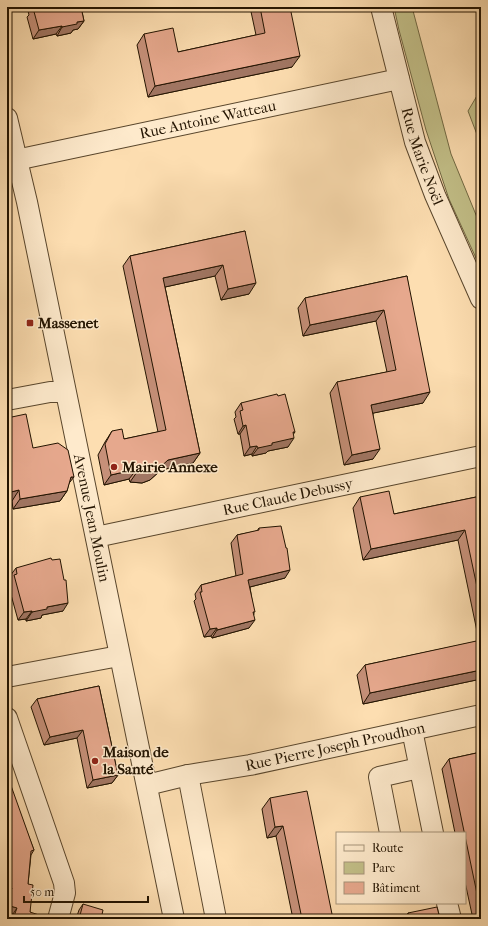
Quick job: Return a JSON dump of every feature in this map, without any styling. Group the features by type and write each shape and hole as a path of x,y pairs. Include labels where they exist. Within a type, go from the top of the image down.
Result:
{"street":[{"name":"Rue Marie Noël","path":"381,7 418,149 435,195 481,299"},
{"name":"Rue Antoine Watteau","path":"16,160 399,79"},
{"name":"Avenue Jean Moulin","path":"7,118 24,188 174,919"},
{"path":"7,400 50,392 65,392"},
{"name":"Rue Claude Debussy","path":"96,537 481,456"},
{"path":"7,677 119,656"},
{"name":"Rue Pierre Joseph Proudhon","path":"147,785 188,775 250,765 481,715"},
{"path":"7,718 64,883 60,911"},
{"path":"412,730 433,832"},
{"path":"390,832 379,777 419,768"},
{"path":"188,775 216,919"},
{"path":"447,904 451,919"}],"green space":[{"path":"394,7 412,7 451,154 481,227 481,269 449,199 426,130"},
{"path":"481,89 481,145 468,111"}],"building":[{"path":"81,7 84,21 62,27 39,30 33,8"},
{"path":"260,7 290,7 300,56 155,86 144,34 173,28 178,52 265,33"},
{"path":"245,231 256,283 228,289 223,265 163,278 200,453 168,460 157,470 149,473 137,472 137,469 111,475 105,444 112,431 122,429 124,439 166,430 130,256"},
{"path":"407,276 430,392 371,405 380,449 352,455 337,382 396,370 384,310 310,325 305,298"},
{"path":"277,394 278,396 285,394 295,432 293,432 294,438 258,448 257,446 250,447 246,425 243,426 240,411 243,410 241,403"},
{"path":"26,414 33,448 58,443 68,450 74,477 71,477 67,491 20,499 19,490 7,493 7,418"},
{"path":"389,491 394,514 481,496 481,606 465,530 371,549 360,497"},
{"path":"281,526 287,548 290,570 248,580 255,612 253,612 255,620 217,630 217,628 210,629 200,592 202,592 201,585 243,574 237,535 259,530 259,528"},
{"path":"51,558 52,560 60,559 64,580 66,580 68,603 47,607 47,609 24,612 14,575 17,574 16,568"},
{"path":"481,640 481,670 370,693 365,665"},
{"name":"Maison de la Santé","path":"99,686 118,775 93,780 83,730 50,737 37,699"},
{"path":"481,752 481,913 466,841 466,832 464,832 449,759"},
{"path":"7,780 9,780 34,850 31,851 28,884 33,885 30,912 39,915 37,919 13,919 17,908 7,905 12,888 7,887"},
{"path":"307,791 333,919 302,919 283,826 275,827 270,798"},
{"path":"83,904 103,910 101,919 79,919"},
{"path":"437,907 440,919 410,919 408,913"}],"place":[{"name":"Massenet","path":"30,323"},
{"name":"Mairie Annexe","path":"114,467"},
{"name":"Maison de la Santé","path":"95,761"}]}
